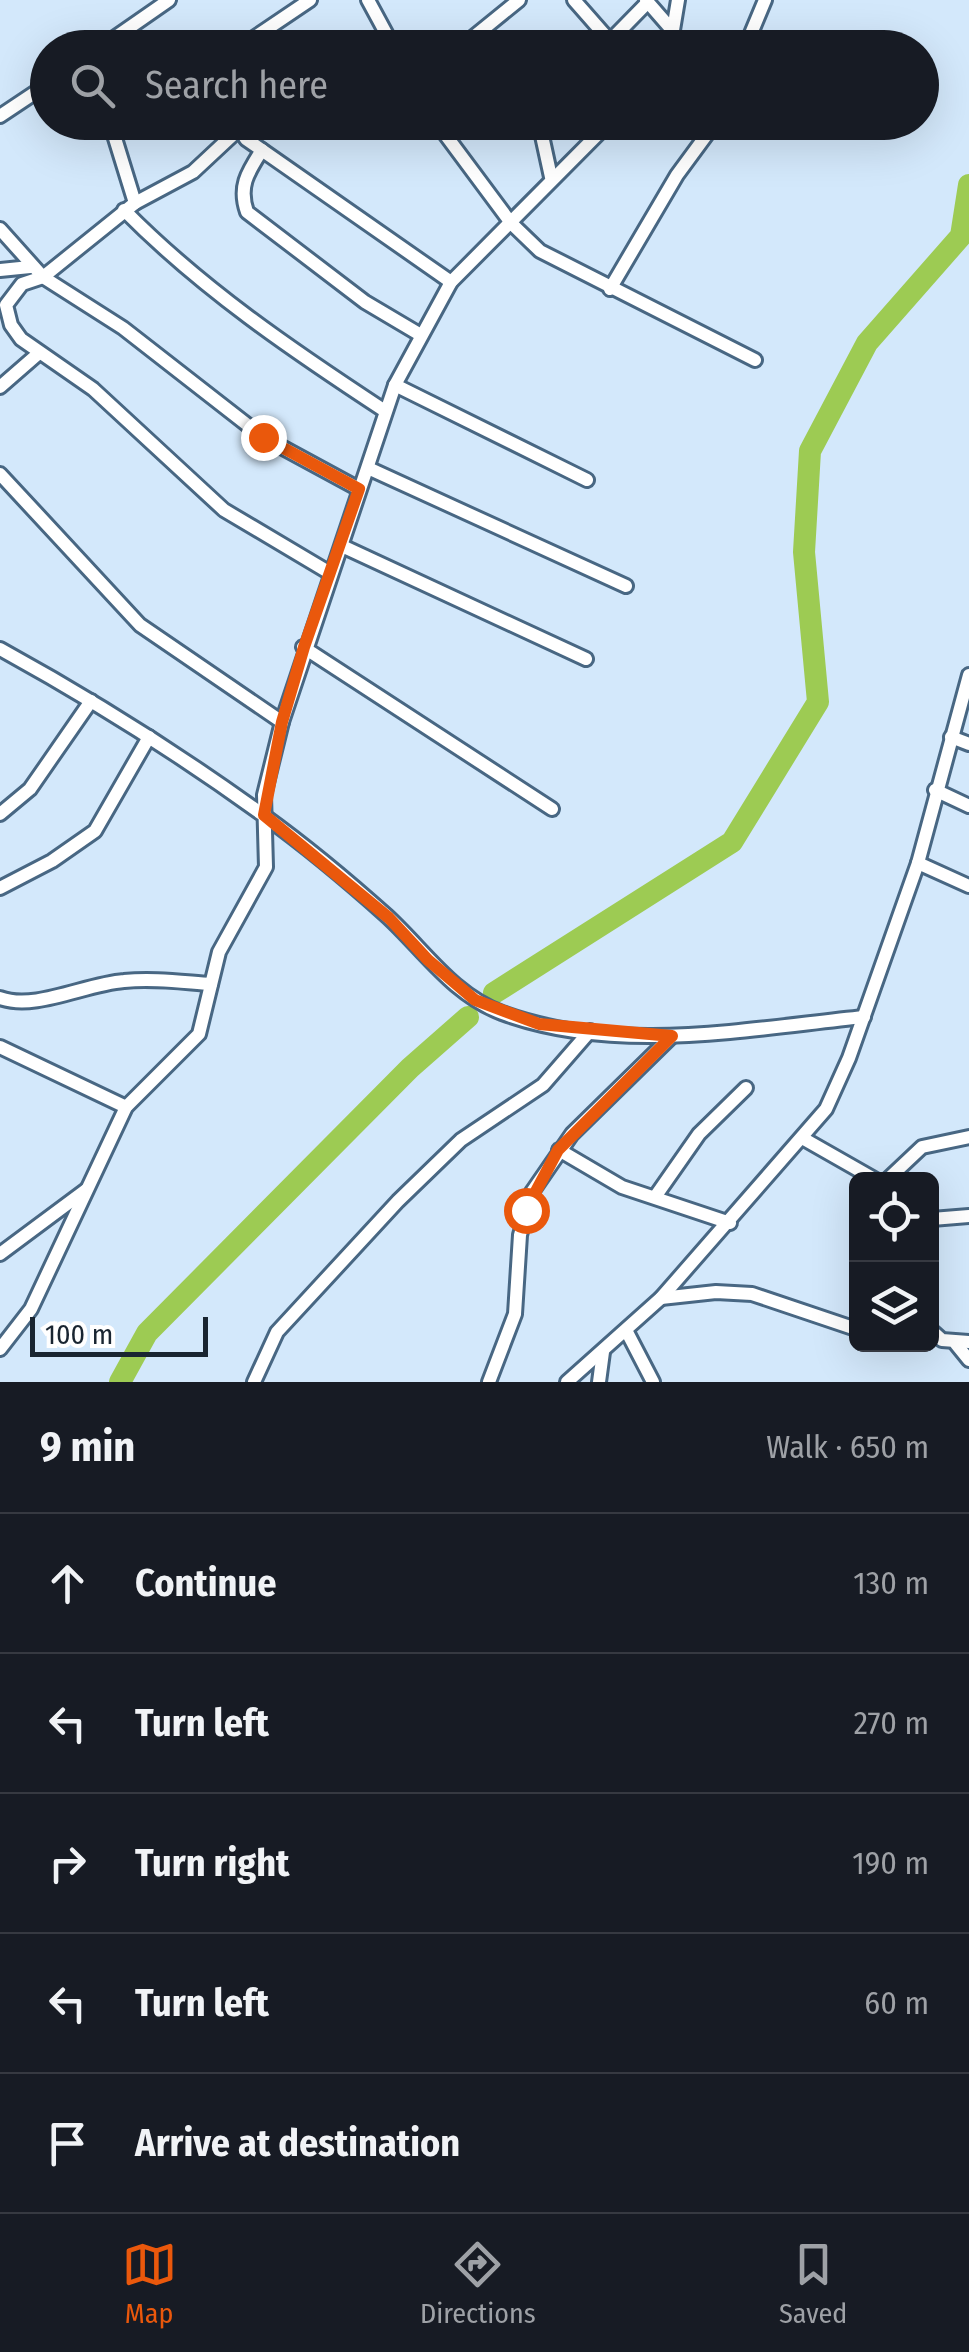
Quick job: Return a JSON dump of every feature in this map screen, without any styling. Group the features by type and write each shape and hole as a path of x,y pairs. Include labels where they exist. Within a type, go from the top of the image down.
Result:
{"street":[{"path":"126,30 169,0"},
{"path":"264,30 310,0"},
{"path":"368,0 384,30"},
{"path":"482,30 519,0"},
{"path":"574,0 596,30"},
{"path":"673,30 678,0"},
{"path":"752,30 765,0"},
{"path":"620,30 647,1 673,30"},
{"path":"0,116 30,96"},
{"path":"115,140 129,206 177,264 384,411"},
{"path":"224,140 193,172 129,206 43,277 22,284 4,298 11,325 39,353 93,389 224,510 330,573"},
{"path":"252,140 450,282"},
{"path":"449,140 511,223 553,260 755,360"},
{"path":"543,140 551,177"},
{"path":"0,1349 31,1309 126,1108 199,1034 224,941 266,867 264,815 282,722 304,647 342,546 384,411 418,334 450,282 591,140"},
{"path":"610,289 677,175 703,140"},
{"path":"262,150 245,177 241,196 247,212 365,302 418,334"},
{"path":"0,229 30,267 43,277 123,328 274,444 359,489"},
{"path":"0,270 30,267"},
{"path":"0,387 39,353"},
{"path":"395,386 586,480"},
{"path":"368,468 626,586"},
{"path":"0,474 140,626 282,722"},
{"path":"342,546 586,659"},
{"path":"304,647 552,809"},
{"path":"0,650 91,700 264,815 389,918 428,960 475,1000 539,1024 672,1036 864,1017"},
{"path":"567,1382 661,1298 804,1139 837,1089 918,863 969,675"},
{"path":"0,814 30,789 91,700"},
{"path":"0,888 52,861 95,831 149,737"},
{"path":"951,737 969,744"},
{"path":"935,790 969,806"},
{"path":"918,863 969,886"},
{"path":"0,998 26,1002 70,990 136,980 211,984"},
{"path":"254,1382 277,1332 321,1290 398,1201 461,1140 543,1085 590,1031"},
{"path":"489,1382 516,1314 526,1210 558,1150 672,1036"},
{"path":"0,1047 126,1108"},
{"path":"655,1197 699,1134 746,1088"},
{"path":"895,1172 922,1147 969,1136"},
{"path":"804,1139 862,1172"},
{"path":"558,1150 622,1187 730,1223"},
{"path":"0,1254 88,1189"},
{"path":"939,1218 969,1216"},
{"path":"661,1298 716,1292 752,1294 849,1327"},
{"path":"627,1332 653,1382"},
{"path":"962,1343 969,1360"},
{"path":"598,1382 603,1352"}],"waterway":[{"path":"494,993 732,842 818,702 804,552 810,451 867,343 961,236 969,185"},
{"path":"120,1382 147,1333 410,1068 468,1017"}],"route":[{"path":"263,437 359,489 282,722 264,795 264,815 389,918 457,988 475,1000 539,1024 672,1036 558,1150 532,1192 526,1210"}]}
